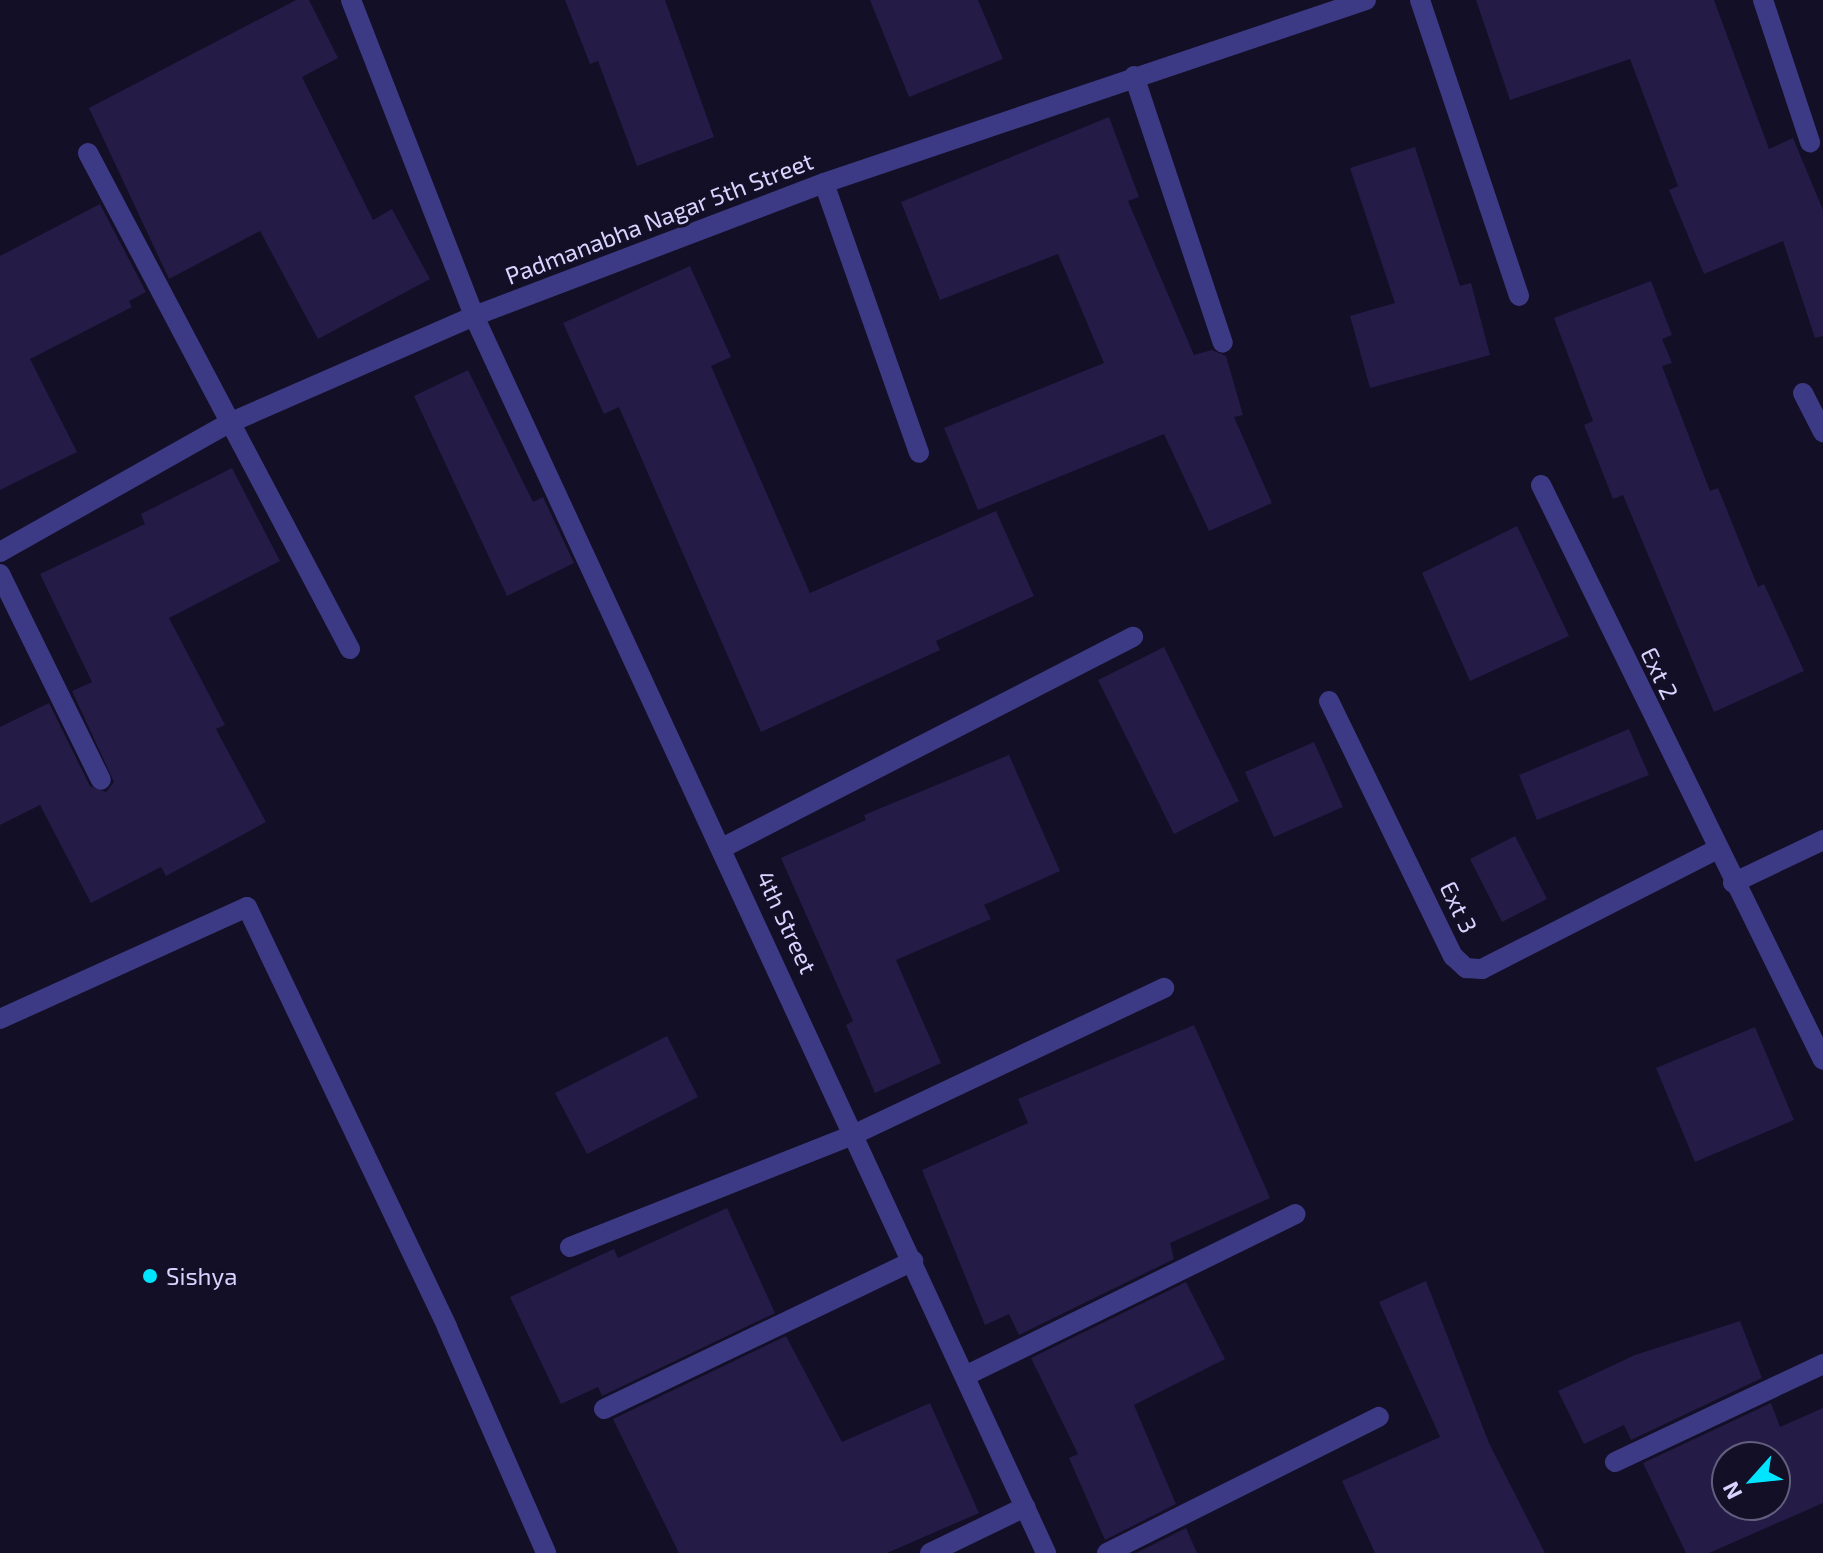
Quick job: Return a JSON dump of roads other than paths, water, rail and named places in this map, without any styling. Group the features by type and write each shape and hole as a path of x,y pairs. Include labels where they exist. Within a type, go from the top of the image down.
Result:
{"street":[{"name":"4th Street","path":"351,0 474,316 724,847 1046,1553"},
{"name":"Padmanabha Nagar 5th Street","path":"0,552 227,424 474,316 824,183 1366,0"},
{"path":"1420,0 1519,296"},
{"path":"1763,0 1810,142"},
{"path":"1134,76 1223,343"},
{"path":"88,153 227,424 350,649"},
{"path":"824,183 919,453"},
{"path":"1803,393 1823,432"},
{"name":"Ext 2","path":"1541,485 1716,850 1823,1060"},
{"path":"0,574 101,780"},
{"path":"724,847 1133,637"},
{"name":"Ext 3","path":"1329,701 1453,956 1466,968 1482,969 1716,850"},
{"path":"1733,883 1823,840"},
{"path":"0,1019 247,907 447,1327 546,1553"},
{"path":"570,1247 855,1134 1164,988"},
{"path":"965,1376 1295,1214"},
{"path":"604,1409 913,1261"},
{"path":"1615,1462 1823,1364"},
{"path":"1107,1553 1379,1417"},
{"path":"930,1553 1025,1507"}],"place":[{"name":"Sishya","path":"150,1276"}]}
